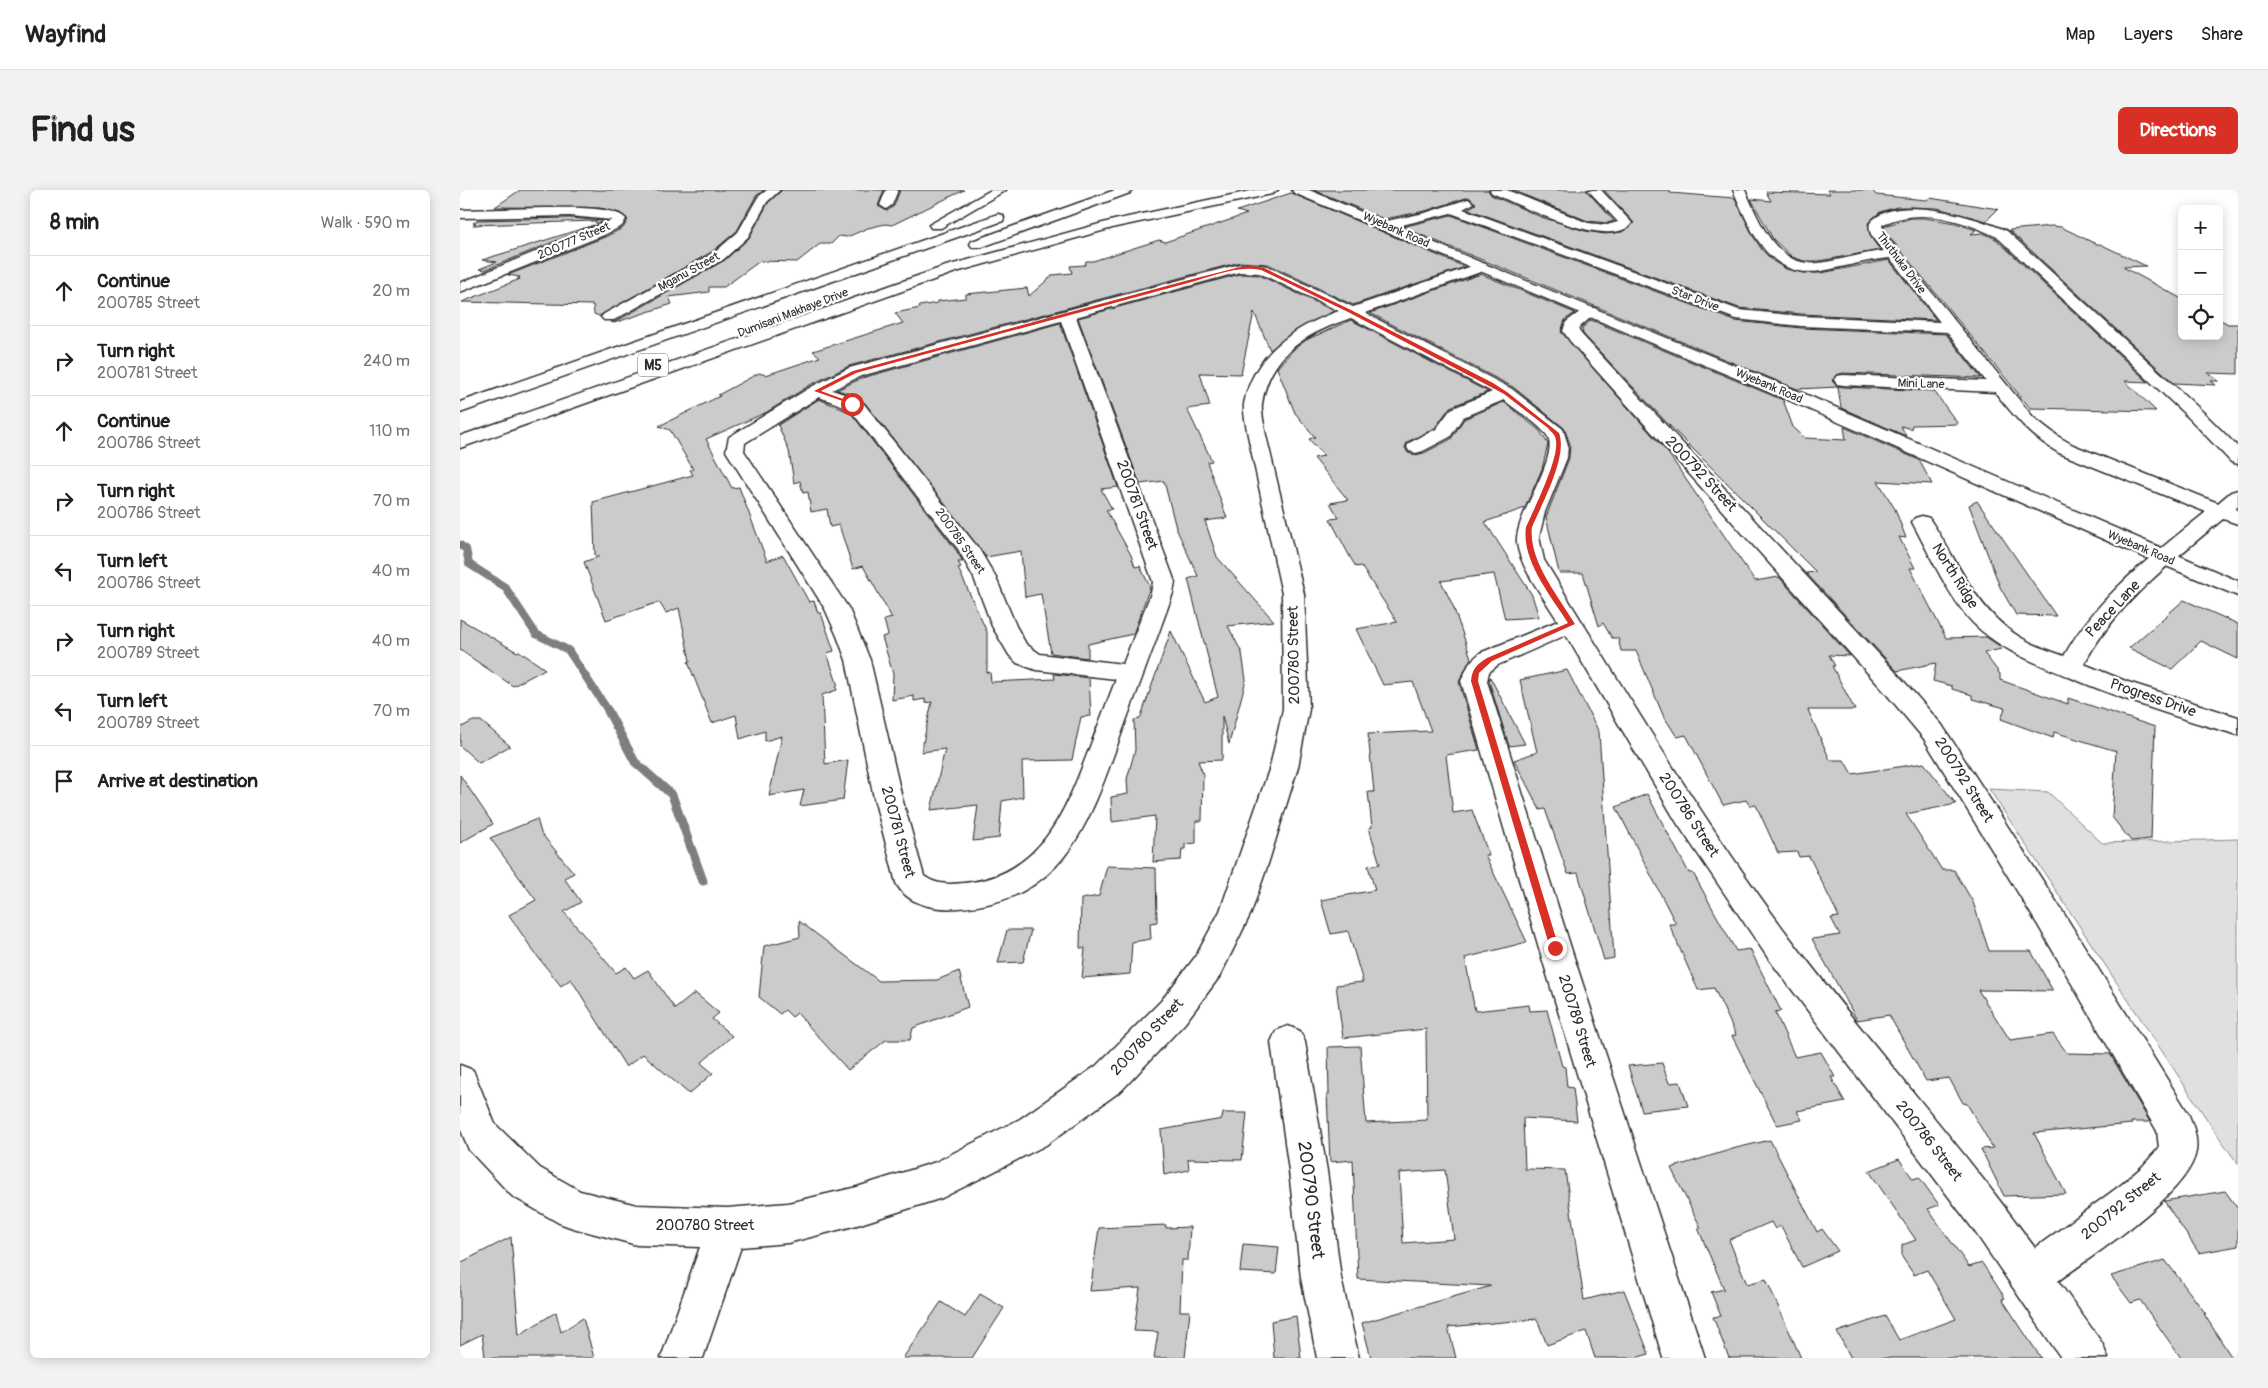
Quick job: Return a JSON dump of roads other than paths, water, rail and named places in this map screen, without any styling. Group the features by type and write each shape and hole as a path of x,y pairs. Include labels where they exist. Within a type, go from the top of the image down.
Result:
{"street":[{"name":"Mganu Street","path":"609,317 642,297 697,270 719,256 743,234 762,200 774,190"},
{"path":"886,206 892,190"},
{"path":"501,394 600,354 900,240 937,224 1000,190"},
{"path":"960,250 1126,190"},
{"path":"460,442 864,298 951,269 1032,245 1122,222 1272,190"},
{"name":"Wyebank Road","path":"1298,190 1386,225 1481,267 1831,412 2238,589"},
{"path":"1386,225 1452,209 1497,191 1586,227 1608,230 1625,224 1624,220 1594,190"},
{"path":"1739,190 1756,224 1776,254 1786,263 1817,267 1857,257 1894,254"},
{"name":"Star Drive","path":"1452,209 1736,314 1759,318 1801,321 1950,326"},
{"name":"Dumisani Makhaye Drive","path":"460,408 1014,212"},
{"name":"200777 Street","path":"460,214 609,214 620,219 618,223 599,232 460,288"},
{"name":"Thuthuka Drive","path":"2229,514 2066,449 2052,441 2027,421 1879,236 1875,228 1876,223 1888,216 1900,214 1954,217 1983,224 2002,234 2197,416 2238,458"},
{"name":"Dumisani Makhaye Drive","path":"460,435 741,333 916,266"},
{"name":"200781 Street","path":"1067,315 1164,582 1162,593 1084,797 1062,840 1052,852 1023,876 995,889 952,897 930,896 919,891 911,883 907,871 888,798 858,660 841,618 770,502 741,464 735,450 736,442 740,437 817,391 855,372 1240,268 1252,267 1262,269 1350,311"},
{"name":"200780 Street","path":"460,1082 482,1137 526,1182 573,1209 637,1225 727,1228 788,1223 856,1206 942,1179 1033,1132 1109,1078 1173,1012 1208,966 1234,913 1253,864 1284,767 1296,709 1293,594 1256,431 1253,405 1264,370 1273,357 1286,344 1323,322 1350,311 1481,267"},
{"name":"200786 Street","path":"1350,311 1506,393 1556,433 1559,441 1557,457 1529,527 1528,538 1533,560 1687,815 1779,948 1987,1215 2087,1358"},
{"name":"200792 Street","path":"1590,311 1572,325 1571,331 1576,338 1892,684 1933,732 2050,918 2175,1126 2177,1153 2171,1165 2122,1209 2029,1277"},
{"name":"Mini Lane","path":"1843,380 1999,387"},
{"name":"200785 Street","path":"817,391 844,400 858,408 932,502 981,570 999,615 1019,654 1029,661 1131,673"},
{"path":"1416,447 1443,433 1457,413 1506,393"},
{"path":"2164,558 2192,532 2229,514 2238,496"},
{"name":"North Ridge","path":"1922,522 1968,600 1991,627 2028,650 2070,667"},
{"name":"Peace Lane","path":"2070,667 2092,628 2164,558"},
{"name":"200789 Street","path":"1572,624 1489,659 1475,673 1474,681 1543,910 1684,1358"},
{"name":"Progress Drive","path":"2070,667 2119,688 2238,726"},
{"name":"200790 Street","path":"1288,1042 1308,1171 1321,1278 1338,1358"},
{"path":"682,1358 727,1228"}],"waterway":[{"path":"460,545 466,549 469,564 505,587 536,634 568,650 609,712"},
{"path":"608,711 635,762 672,795 703,881"}]}
